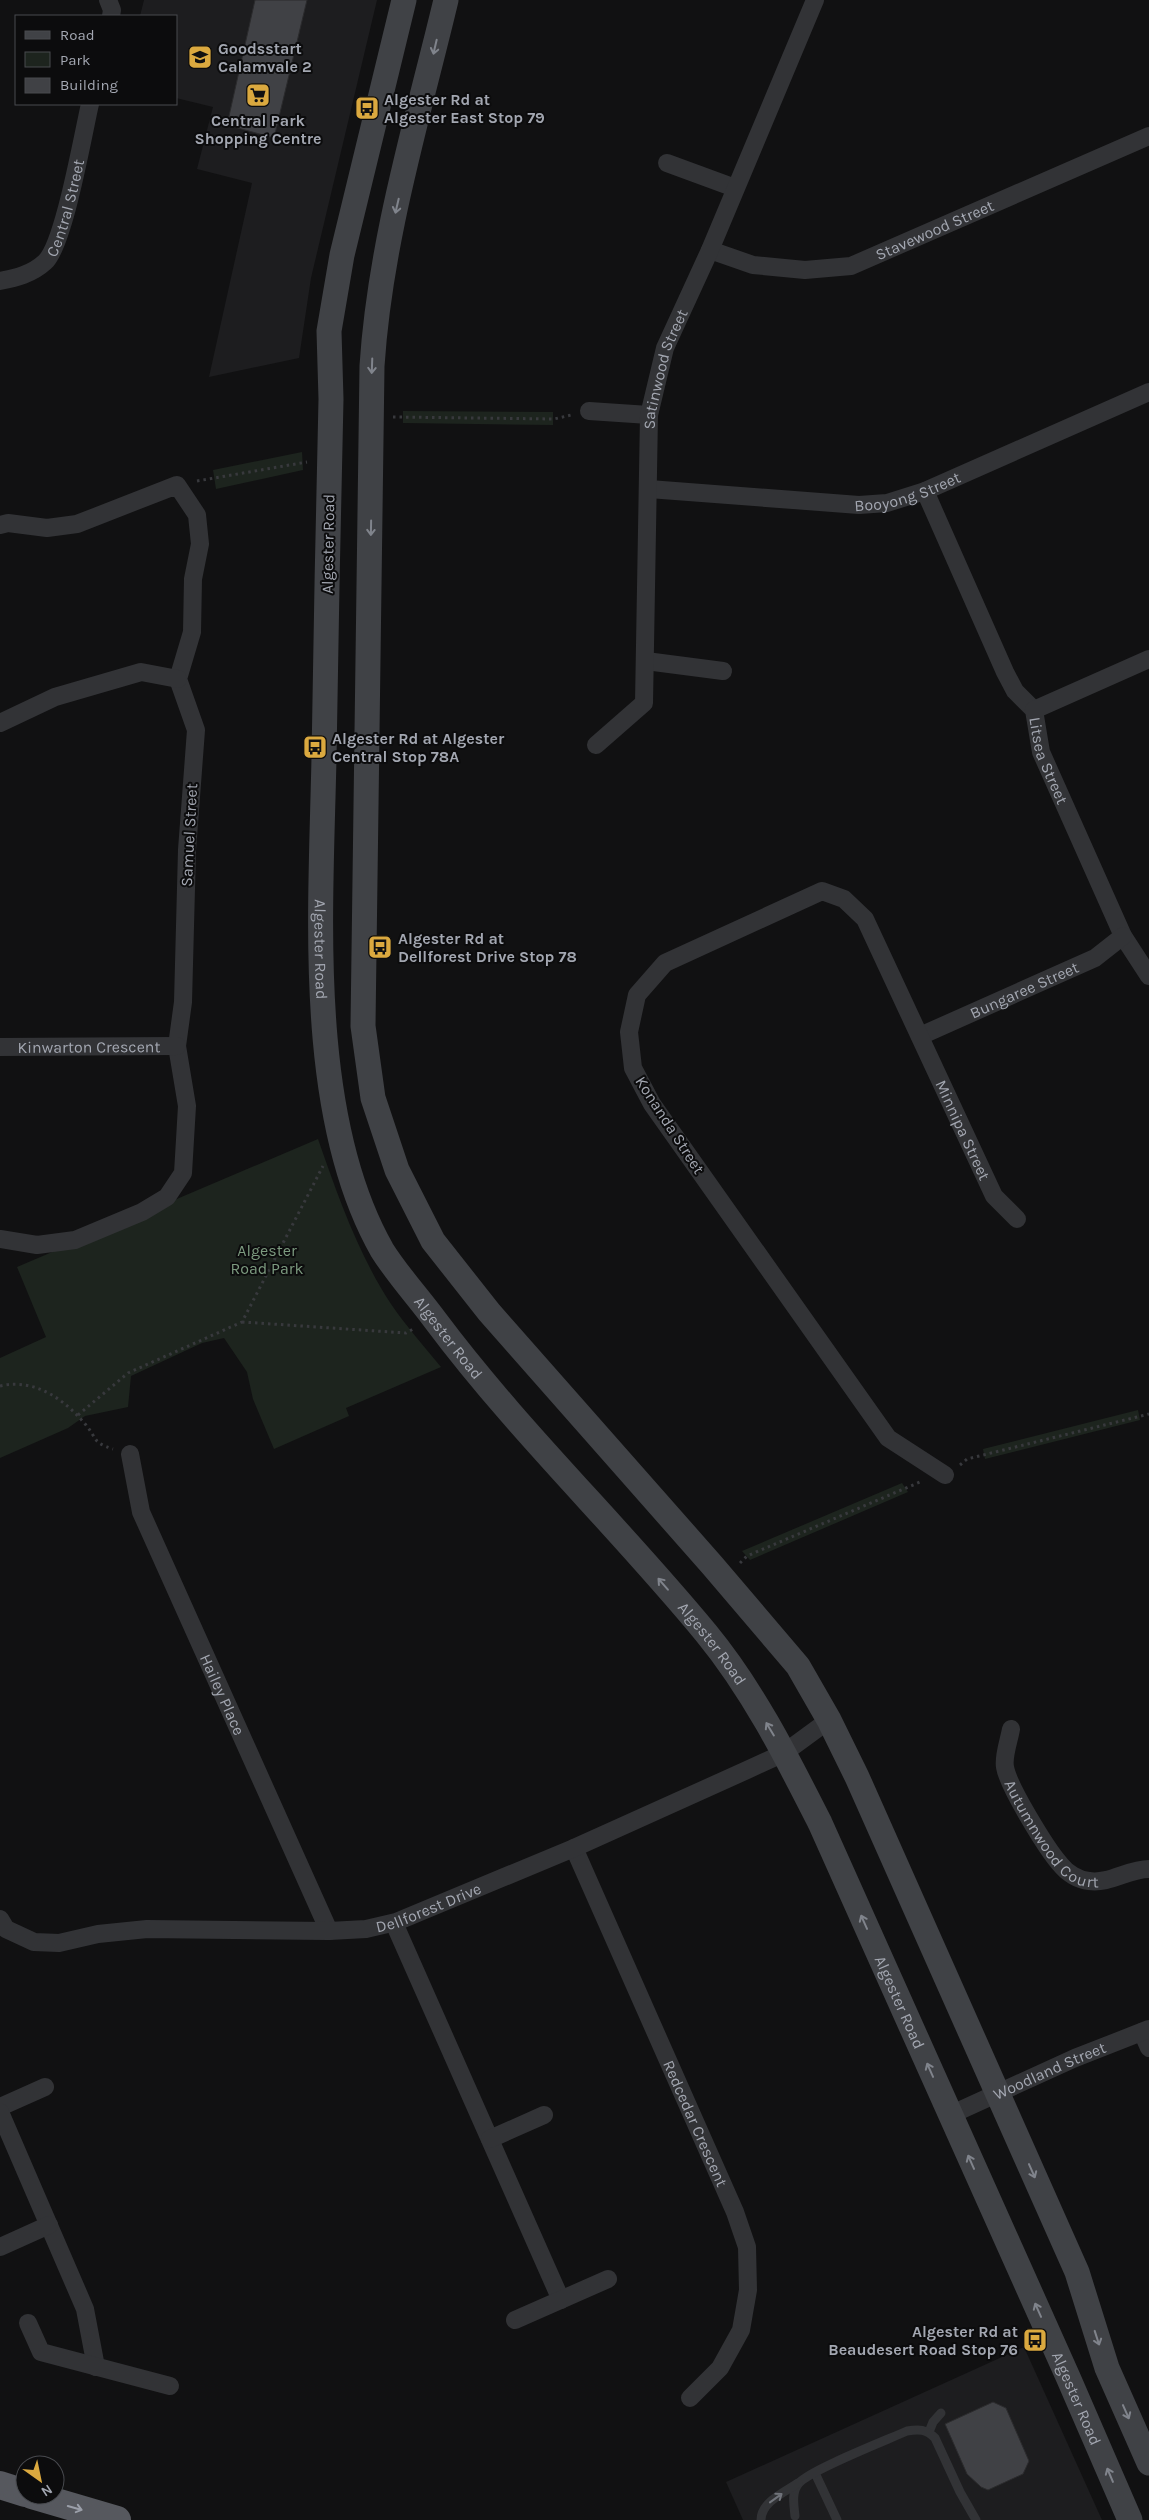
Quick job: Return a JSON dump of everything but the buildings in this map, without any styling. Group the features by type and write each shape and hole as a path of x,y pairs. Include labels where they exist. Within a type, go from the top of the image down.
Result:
{"highway":[{"path":"0,2486 15,2490"},
{"path":"65,2505 117,2520"}],"main road":[{"name":"Algester Road","path":"404,0 342,255 329,331 329,462 321,884 324,1029 335,1106 352,1183 383,1251 478,1378 708,1636 749,1694 784,1752 820,1823 1130,2520"},
{"path":"446,0 391,233 375,316 372,366 363,1026 373,1098 397,1170 433,1241 490,1312 798,1666 830,1720 1076,2272 1107,2368 1149,2463"}],"street":[{"path":"108,0 112,10 110,15"},
{"name":"Satinwood Street","path":"596,744 644,703 649,415 666,348 710,250 815,0"},
{"name":"Central Street","path":"0,281 23,276 46,261 60,236 90,105"},
{"name":"Stavewood Street","path":"710,250 752,265 805,270 851,266 1149,136"},
{"path":"667,163 735,188"},
{"name":"Booyong Street","path":"649,489 859,505 887,503 925,491 1149,392"},
{"path":"589,411 649,415"},
{"path":"0,524 8,523 47,528 77,524 177,485 197,515 200,544 193,579 192,632 178,679 141,672 55,697 0,723"},
{"name":"Litsea Street","path":"925,491 1005,672 1015,691 1034,710 1041,752 1123,936 1149,976"},
{"path":"1034,710 1149,660"},
{"path":"646,661 723,671"},
{"name":"Samuel Street","path":"0,1238 38,1245 75,1240 142,1212 167,1197 184,1173 187,1106 176,1046 183,1002 187,850 196,730 178,679"},
{"name":"Konanda Street","path":"920,1036 864,919 844,899 822,891 665,963 637,995 629,1032 633,1068 652,1104 888,1438 945,1475"},
{"name":"Bungaree Street","path":"920,1036 1095,958 1123,936"},
{"name":"Minnipa Street","path":"920,1036 994,1196 1017,1218"},
{"name":"Kinwarton Crescent","path":"0,1047 176,1046"},
{"name":"Hailey Place","path":"130,1454 141,1512 329,1931"},
{"name":"Dellforest Drive","path":"1,1924 6,1929 34,1942 59,1943 98,1934 147,1929 329,1931 366,1929 394,1923 574,1848 784,1752 830,1720"},
{"name":"Autumnwood Court","path":"1011,1729 1004,1766 1010,1786 1060,1864 1073,1876 1089,1881 1108,1880 1139,1869 1149,1869"},
{"name":"Redcedar Crescent","path":"574,1848 735,2212 747,2248 748,2290 741,2330 720,2368 690,2398"},
{"path":"394,1923 561,2300"},
{"path":"1146,2030 1149,2048"},
{"name":"Woodland Street","path":"950,2115 1076,2058 1146,2030"},
{"path":"0,2107 45,2087"},
{"path":"0,2112 86,2309 96,2367"},
{"path":"490,2139 544,2115"},
{"path":"0,2247 49,2225"},
{"path":"515,2320 608,2279"},
{"path":"28,2323 41,2352 170,2386"}],"lane":[{"path":"929,2432 933,2422 941,2413"},
{"path":"761,2520 761,2514 770,2501 815,2473 907,2431 919,2429 929,2432 935,2438 960,2492 976,2520"},
{"path":"815,2473 836,2520"},
{"path":"795,2516 793,2498 798,2483"}],"path":[{"path":"372,418 554,419 589,411"},
{"path":"177,485 301,462 329,462"},
{"path":"242,1322 325,1163"},
{"path":"78,1415 128,1373 242,1322 406,1333 416,1326"},
{"path":"0,1386 14,1383 42,1389 59,1399 78,1415 98,1444 130,1454"},
{"path":"736,1566 747,1556 916,1483 945,1475 967,1459 1149,1414"}],"shaded area":[{"path":"144,0 377,0 311,278 299,358 209,377 252,183 197,169 213,107 178,98 178,15 140,15"},
{"path":"1024,2347 1102,2520 743,2520 726,2482"}],"green space":[{"path":"403,411 553,412 553,425 403,423"},
{"path":"302,452 303,470 216,489 213,470"},
{"name":"Algester Road Park","path":"318,1139 341,1203 368,1265 391,1304 441,1367 346,1408 349,1416 274,1449 253,1399 247,1372 224,1338 202,1343 131,1376 128,1407 85,1416 68,1428 0,1458 0,1358 46,1337 17,1267"},
{"path":"1138,1410 1140,1420 985,1459 983,1449"},
{"path":"902,1483 908,1492 750,1560 742,1551"}],"place":[{"name":"Goodsstart Calamvale 2","path":"200,57"},
{"name":"Central Park Shopping Centre","path":"258,95"},
{"name":"Algester Rd at Algester East Stop 79","path":"367,108"},
{"name":"Algester Rd at Algester Central Stop 78A","path":"315,747"},
{"name":"Algester Rd at Dellforest Drive Stop 78","path":"380,947"},
{"name":"Algester Rd at Beaudesert Road Stop 76","path":"1035,2340"}]}
